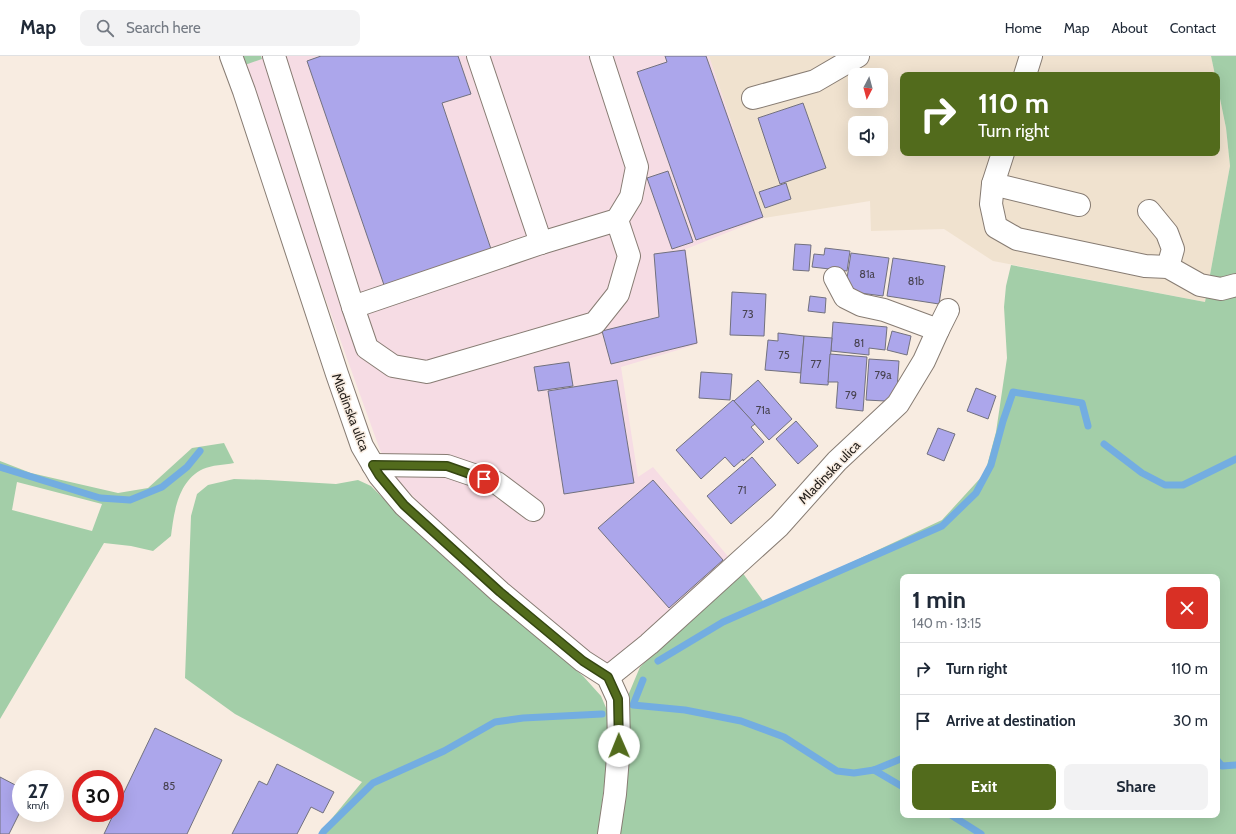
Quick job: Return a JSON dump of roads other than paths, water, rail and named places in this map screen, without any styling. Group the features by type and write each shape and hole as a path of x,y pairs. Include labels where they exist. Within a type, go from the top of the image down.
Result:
{"street":[{"name":"Mladinska ulica","path":"231,56 244,91 339,382 362,446 379,475 404,505 500,592 583,661 608,677 649,644 779,526 837,461 898,404 924,361 948,310"},
{"path":"274,56 367,348 393,366 427,372 594,323 618,294 629,256 617,220"},
{"path":"478,56 542,243"},
{"path":"353,307 542,243 617,220 632,197 637,166 601,56"},
{"path":"753,98 815,81 858,56"},
{"path":"1026,72 1031,56"},
{"path":"1001,156 993,184 991,204 996,228 1018,239 1145,266 1168,267 1200,285 1221,289 1236,285"},
{"path":"993,184 1078,205"},
{"path":"1149,211 1167,233 1173,249 1168,267"},
{"path":"835,278 845,297 861,305 884,310 938,330"},
{"path":"373,465 447,466 497,483 533,510"},
{"path":"608,677 618,699 619,746 615,794 609,834"}],"waterway":[{"path":"658,661 723,622 942,526 976,493 991,465 1003,421 1013,392 1082,403 1088,426"},
{"path":"1104,444 1142,473 1165,485 1183,485 1236,459"},
{"path":"0,467 100,498 130,500 162,487 187,467 200,451"},
{"path":"643,680 633,705 685,710 741,721 784,737 837,771 854,773 874,770 900,759"},
{"path":"322,834 373,783 444,751 495,722 523,718 602,714"},
{"path":"1220,764 1222,766 1236,765"},
{"path":"874,770 900,785"},
{"path":"956,818 981,834"}]}
